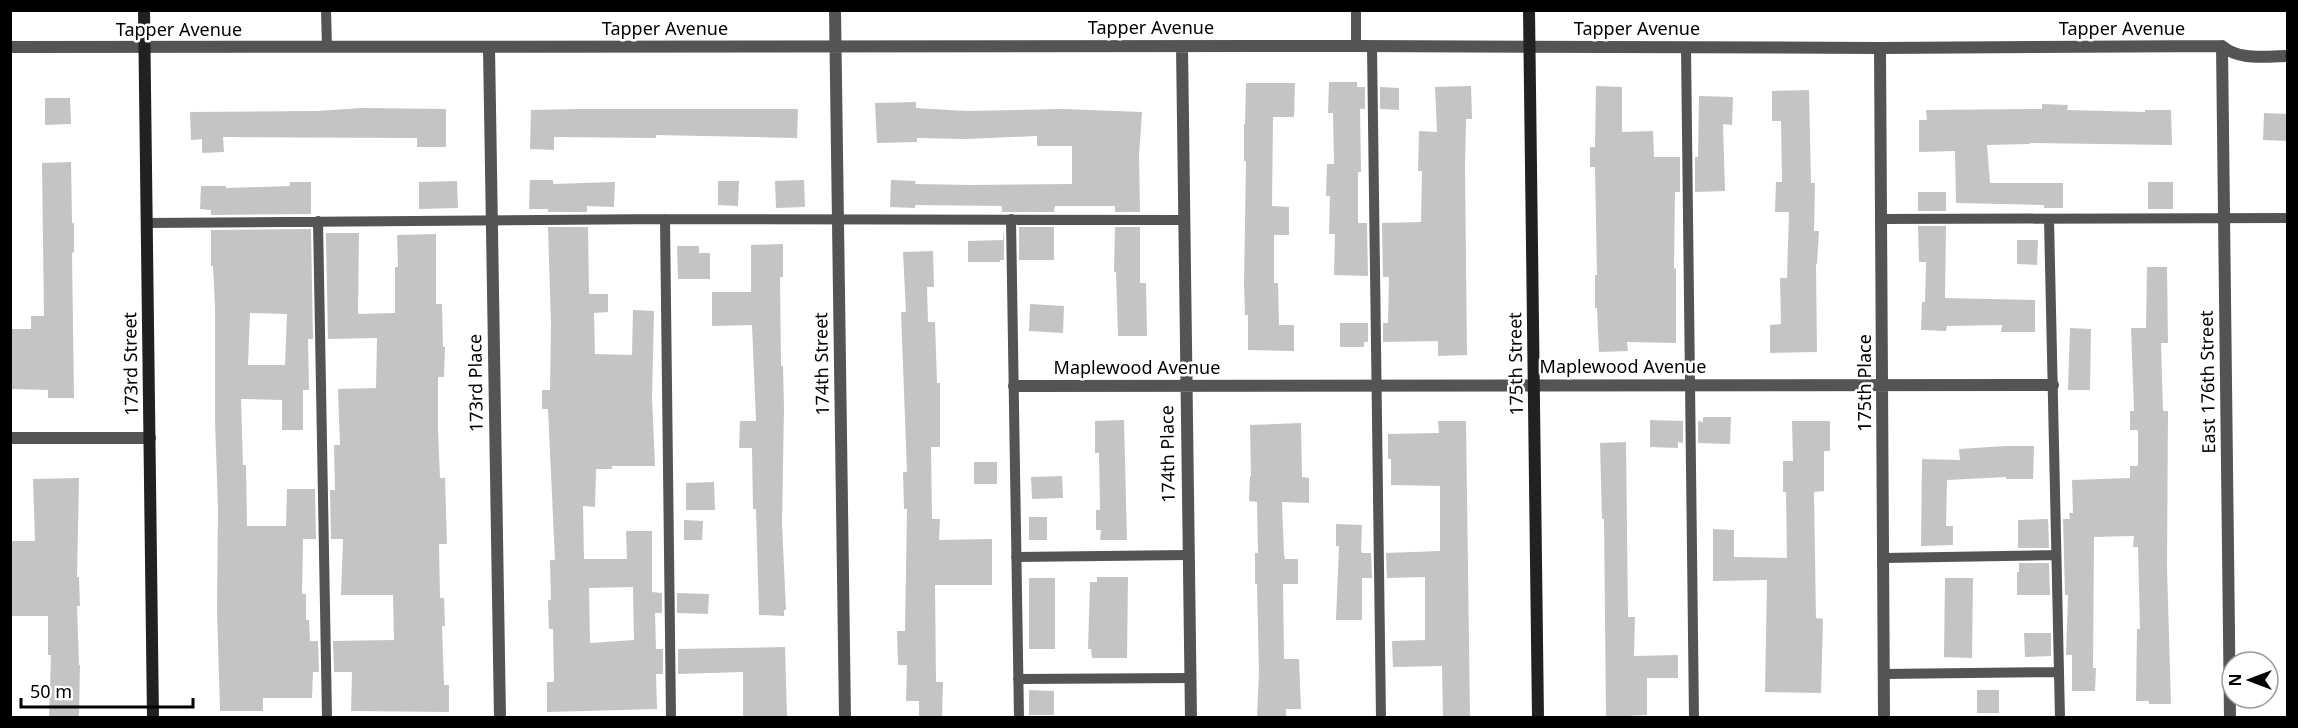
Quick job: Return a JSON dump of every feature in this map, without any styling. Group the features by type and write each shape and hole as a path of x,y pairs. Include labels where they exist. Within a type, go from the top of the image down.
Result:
{"street":[{"name":"173rd Street","path":"144,10 153,717"},
{"name":"174th Street","path":"835,10 845,717"},
{"name":"175th Street","path":"1529,10 1538,717"},
{"name":"174th Place","path":"1182,46 1191,717"},
{"name":"Tapper Avenue","path":"10,47 144,49 2222,46 2231,54 2244,57 2288,56"},
{"name":"East 176th Street","path":"2222,46 2230,717"},
{"name":"173rd Place","path":"489,47 500,717"},
{"name":"175th Place","path":"1880,48 1884,717"},
{"name":"Maplewood Avenue","path":"1014,386 2053,385"},
{"path":"10,438 150,438"}],"lane":[{"path":"326,10 327,47"},
{"path":"1356,10 1356,46"},
{"path":"1372,46 1381,717"},
{"path":"1686,48 1694,717"},
{"path":"1881,219 2288,218"},
{"path":"147,223 665,219 1183,220"},
{"path":"665,219 671,717"},
{"path":"1011,219 1019,717"},
{"path":"2049,219 2060,717"},
{"path":"318,221 327,717"},
{"path":"1016,557 1188,555"},
{"path":"1884,558 2056,555"},
{"path":"1884,674 2059,672"},
{"path":"1018,679 1190,678"}],"building":[{"path":"1329,82 1357,82 1357,87 1365,87 1365,109 1360,109 1361,172 1358,172 1358,223 1367,223 1368,276 1334,275 1335,234 1329,234 1330,196 1326,196 1327,164 1334,164 1333,113 1328,113"},
{"path":"1246,83 1295,83 1294,117 1273,117 1272,206 1289,207 1289,235 1274,235 1274,283 1278,283 1279,325 1294,325 1294,351 1248,350 1248,315 1245,315 1244,283"},
{"path":"1471,86 1472,119 1466,119 1465,168 1467,355 1438,356 1438,341 1383,342 1383,323 1388,323 1389,277 1383,277 1382,223 1421,222 1422,171 1418,171 1419,131 1437,132 1435,87"},
{"path":"1596,86 1622,87 1622,132 1653,131 1654,157 1680,157 1680,192 1675,192 1676,343 1627,342 1628,351 1599,352 1597,308 1595,308 1595,275 1597,275 1595,167 1590,167 1590,147 1595,147"},
{"path":"1380,87 1399,88 1399,110 1380,109"},
{"path":"1809,90 1811,183 1815,183 1814,231 1819,231 1816,264 1817,352 1770,353 1770,325 1781,324 1780,278 1787,278 1789,212 1775,212 1776,182 1782,182 1781,121 1772,121 1772,91"},
{"path":"1699,96 1733,97 1732,125 1723,124 1725,191 1695,192"},
{"path":"45,98 70,98 71,124 45,125"},
{"path":"916,102 916,108 966,111 1062,109 1142,112 1139,156 1140,212 1115,212 1115,206 1055,206 1054,212 1002,212 1002,206 890,207 891,180 916,181 915,184 1072,184 1072,146 1037,146 1037,136 966,139 917,138 917,142 877,143 875,103"},
{"path":"2042,104 2068,105 2067,110 2145,112 2145,110 2171,110 2172,145 2030,143 1987,145 1990,183 2063,183 2063,208 2044,208 2044,205 1956,203 1955,151 1919,152 1919,120 1927,120 1926,110 2042,109"},
{"path":"363,108 446,109 446,147 417,147 417,138 223,137 224,152 202,153 202,139 191,140 190,112 316,111"},
{"path":"798,109 797,138 656,135 656,138 554,137 554,150 530,149 531,110"},
{"path":"2264,113 2288,114 2288,141 2263,140"},
{"path":"71,162 72,223 74,223 74,252 72,253 74,398 48,398 48,390 10,389 10,329 31,329 31,316 44,316 42,163"},
{"path":"530,180 553,180 553,184 615,182 614,207 587,206 587,212 548,212 548,209 529,209"},
{"path":"804,180 805,207 776,208 775,181"},
{"path":"457,181 458,208 419,209 419,182"},
{"path":"718,181 739,181 738,206 718,205"},
{"path":"290,182 311,182 311,214 211,215 211,210 200,209 201,186 226,186 226,188 290,186"},
{"path":"2148,182 2173,182 2173,209 2148,209"},
{"path":"1918,192 1946,192 1946,211 1918,211"},
{"path":"1918,226 1946,226 1945,298 2035,300 2035,332 2001,332 2002,325 1947,326 1946,331 1921,330 1922,302 1925,302 1926,262 1919,262"},
{"path":"548,227 588,227 589,294 608,294 608,312 594,313 595,354 632,355 633,310 654,311 652,398 655,466 612,466 612,469 596,469 595,507 583,506 584,559 627,559 626,531 652,531 652,592 662,593 662,613 655,613 656,649 663,649 663,674 656,674 657,709 547,712 547,682 554,682 553,629 549,629 548,600 551,600 550,560 555,560 548,409 542,409 542,390 550,390","holes":["633,587 634,640 590,643 589,588"]},
{"path":"1004,227 1004,260 968,262 968,241 1003,240"},
{"path":"1019,227 1054,227 1054,260 1019,260"},
{"path":"1115,227 1140,227 1140,283 1146,283 1147,336 1118,336 1116,272 1114,272"},
{"path":"311,229 313,339 308,339 309,390 303,390 303,430 282,430 282,400 241,399 243,465 246,465 247,526 286,526 287,489 315,489 316,539 303,539 302,594 306,594 306,620 309,620 310,641 318,641 319,672 313,672 312,698 263,698 263,711 220,711 215,307 213,266 211,266 211,230","holes":["250,313 287,314 285,365 248,365"]},
{"path":"326,233 359,233 358,314 395,313 395,267 398,267 397,235 436,234 436,304 442,304 443,347 445,347 444,377 438,377 438,430 440,478 445,478 447,544 439,544 440,598 444,598 445,626 442,626 444,685 449,685 449,712 351,711 352,672 334,672 333,641 394,640 393,595 341,595 343,539 331,539 330,490 335,490 334,445 340,445 338,389 376,388 377,338 328,339"},
{"path":"2017,240 2038,240 2037,265 2017,264"},
{"path":"783,244 783,277 780,277 784,408 782,524 786,610 784,610 784,616 759,615 752,448 739,448 740,421 756,421 752,325 712,326 712,292 751,292 751,245"},
{"path":"677,246 699,246 699,253 710,253 710,279 678,279"},
{"path":"933,251 934,287 927,287 928,322 935,322 937,383 940,383 940,447 931,447 932,519 940,519 939,540 992,539 992,585 935,585 936,682 943,682 942,717 919,717 919,701 906,701 907,665 898,665 897,631 905,631 907,509 904,509 903,472 907,472 901,312 906,312 903,252"},
{"path":"2147,267 2167,267 2168,343 2161,343 2163,411 2168,411 2167,567 2171,704 2149,704 2149,701 2136,701 2137,629 2140,629 2138,547 2133,547 2134,536 2094,537 2093,668 2096,668 2095,691 2072,691 2072,655 2066,655 2068,595 2065,595 2063,519 2070,519 2069,513 2073,513 2072,480 2130,478 2130,466 2138,466 2138,430 2130,430 2130,411 2134,411 2131,328 2146,328"},
{"path":"1030,304 1064,306 1063,333 1029,331"},
{"path":"1340,323 1368,323 1368,342 1364,342 1364,347 1340,347"},
{"path":"2070,328 2091,329 2090,390 2068,390"},
{"path":"1703,417 1731,417 1730,444 1698,443 1698,421 1703,422"},
{"path":"1124,420 1127,540 1100,540 1101,530 1096,530 1096,510 1100,510 1099,453 1095,453 1095,421"},
{"path":"1650,420 1683,421 1683,443 1678,442 1678,448 1650,447"},
{"path":"1438,421 1466,421 1470,717 1443,717 1442,666 1393,667 1392,641 1425,640 1425,577 1387,578 1386,553 1440,551 1440,486 1391,485 1388,434 1439,433"},
{"path":"1792,421 1830,421 1830,451 1824,451 1824,491 1814,492 1816,618 1823,619 1821,693 1765,692 1767,580 1713,581 1713,529 1734,530 1734,557 1787,558 1783,461 1793,461"},
{"path":"1301,423 1302,477 1309,478 1309,503 1282,502 1285,559 1298,559 1298,584 1283,584 1284,659 1299,659 1301,709 1286,709 1286,717 1257,717 1259,673 1255,553 1258,553 1257,502 1249,501 1250,425"},
{"path":"1626,442 1628,617 1635,617 1634,656 1678,655 1678,678 1647,678 1647,715 1606,717 1604,519 1602,519 1600,443"},
{"path":"2034,446 2033,479 2006,479 2006,477 1947,480 1946,526 1953,526 1953,545 1921,546 1922,459 1960,460 1959,449"},
{"path":"974,462 997,462 997,484 974,484"},
{"path":"1062,476 1063,498 1032,499 1031,477"},
{"path":"79,478 77,577 79,577 80,606 77,606 80,665 79,717 49,717 51,655 48,655 48,616 10,616 10,541 35,541 33,479"},
{"path":"714,482 715,510 686,510 686,483"},
{"path":"1029,517 1047,517 1047,540 1029,540"},
{"path":"2048,519 2049,548 2018,548 2018,520"},
{"path":"684,520 703,521 702,540 684,540"},
{"path":"1336,524 1362,525 1361,550 1362,553 1371,553 1372,578 1362,578 1362,620 1336,620 1339,546 1336,546"},
{"path":"2019,563 2049,563 2050,595 2017,595"},
{"path":"1097,577 1128,577 1127,658 1092,658 1091,649 1088,649 1090,582 1097,582"},
{"path":"1029,578 1055,578 1055,649 1029,649"},
{"path":"1945,578 1973,578 1972,658 1944,657"},
{"path":"677,593 709,594 708,614 677,613"},
{"path":"2024,633 2051,633 2051,656 2025,657"},
{"path":"785,647 787,717 743,717 743,672 678,674 678,649"},
{"path":"1029,690 1054,691 1054,715 1029,715"},
{"path":"1977,690 1999,690 1999,713 1977,713"}]}
